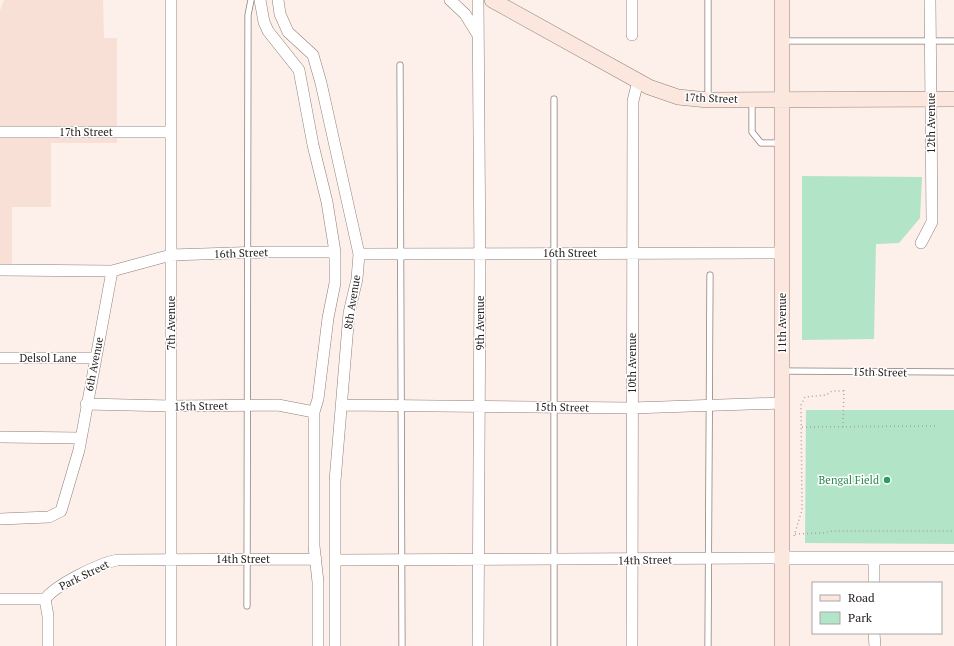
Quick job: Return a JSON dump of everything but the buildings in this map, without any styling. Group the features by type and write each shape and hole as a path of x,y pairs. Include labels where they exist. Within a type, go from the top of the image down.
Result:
{"main road":[{"name":"17th Street","path":"492,0 649,87 678,97 708,100 954,99"},
{"name":"11th Avenue","path":"782,0 782,646"}],"street":[{"name":"7th Avenue","path":"171,646 172,0"},
{"name":"8th Avenue","path":"260,0 264,22 268,31 299,70 313,145 327,202 335,252 334,283 318,399 314,412 318,646"},
{"name":"8th Avenue","path":"278,0 280,14 288,32 314,55 359,254 357,279 349,313 335,481 335,646"},
{"path":"450,0 465,14 479,36"},
{"name":"9th Avenue","path":"478,0 480,254 478,646"},
{"path":"632,0 632,35"},
{"name":"12th Avenue","path":"921,243 932,222 930,0"},
{"name":"10th Avenue","path":"632,646 633,100 638,81"},
{"name":"17th Street","path":"0,132 171,132"},
{"name":"16th Street","path":"171,255 335,252"},
{"name":"16th Street","path":"359,254 782,253"},
{"path":"0,270 112,271 171,255"},
{"name":"6th Avenue","path":"0,519 30,519 57,514 64,506 79,450 86,404 112,271"},
{"name":"Delsol Lane","path":"0,358 96,358"},
{"name":"15th Street","path":"86,404 171,406 278,405 314,412"},
{"name":"15th Street","path":"342,405 632,408 782,404"},
{"path":"0,437 80,438"},
{"path":"874,558 874,582"},
{"name":"14th Street","path":"336,560 954,558"},
{"name":"14th Street","path":"171,560 316,559"},
{"name":"Park Street","path":"45,599 50,592 106,563 117,560 171,560"},
{"path":"0,599 45,599 48,616 48,646"},
{"path":"874,634 875,646"}],"lane":[{"path":"247,606 248,15 251,0"},
{"path":"708,0 708,100"},
{"path":"782,41 954,41"},
{"path":"400,65 402,646"},
{"path":"554,99 554,646"},
{"path":"752,99 752,132 760,143 782,143"},
{"path":"708,646 708,406 710,275"},
{"name":"15th Street","path":"782,371 954,372"}],"path":[{"path":"843,427 844,387"},
{"path":"793,541 802,510 802,405 805,397 811,395 826,395 832,391 844,391"},
{"path":"802,427 936,426"},
{"path":"795,534 823,533 832,531 954,531"}],"shaded area":[{"path":"4,0 103,0 104,38 117,38 117,143 51,143 51,207 12,207 12,270 0,270 0,11"}],"green space":[{"path":"802,176 922,177 920,218 899,243 876,244 874,339 802,340"},
{"name":"Bengal Field","path":"806,410 954,410 954,544 805,543"}],"place":[{"name":"Bengal Field","path":"887,480"}]}
